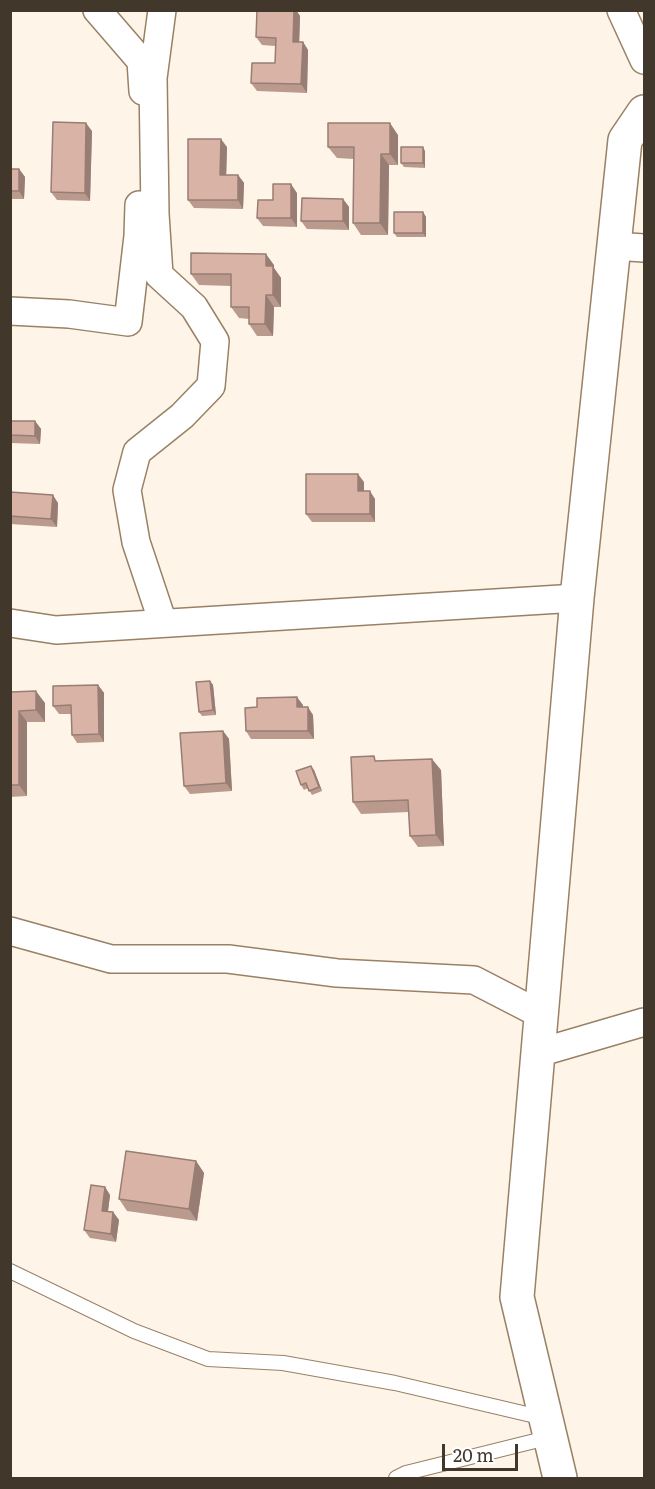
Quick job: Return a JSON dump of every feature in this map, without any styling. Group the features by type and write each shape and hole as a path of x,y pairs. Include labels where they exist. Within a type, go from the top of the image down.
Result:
{"street":[{"path":"10,311 69,314 128,322 138,236 144,104 141,61 97,10"},
{"path":"162,10 153,78 154,214 159,275 194,307 215,340 211,386 182,416 137,452 127,490 136,543 163,623"},
{"path":"621,10 645,60"},
{"path":"560,1479 517,1297 577,598 629,247 625,140 645,111"},
{"path":"10,623 56,630 577,598"},
{"path":"10,931 111,959 228,958 337,973 474,980 540,1014"},
{"path":"538,1053 645,1022"}],"lane":[{"path":"10,1270 134,1331 208,1359 283,1363 395,1383 548,1428"},
{"path":"396,1479 406,1473 548,1428"}],"building":[{"path":"257,10 294,10 293,42 303,42 301,84 251,83 252,63 275,63 276,38 256,37"},
{"path":"53,122 86,123 85,193 51,192"},
{"path":"328,123 390,123 390,154 381,154 380,223 353,223 354,147 328,147"},
{"path":"188,139 221,139 220,175 238,175 238,200 188,200"},
{"path":"401,147 423,147 423,163 401,163"},
{"path":"10,169 19,169 19,191 10,191"},
{"path":"273,184 291,184 291,218 257,218 258,200 273,200"},
{"path":"302,198 343,199 343,221 301,221"},
{"path":"394,212 423,212 423,233 394,233"},
{"path":"191,253 266,254 266,266 273,266 273,295 266,295 265,324 249,324 249,307 231,307 231,274 191,274"},
{"path":"10,421 35,421 35,436 10,435"},
{"path":"306,474 358,474 358,491 370,491 370,514 306,514"},
{"path":"10,492 53,495 51,519 10,516"},
{"path":"210,681 213,710 199,712 196,682"},
{"path":"98,685 99,734 72,735 71,705 53,706 53,686"},
{"path":"36,691 36,710 19,711 19,785 10,785 10,692"},
{"path":"297,697 297,707 308,707 308,731 246,731 245,708 257,707 257,698"},
{"path":"223,731 226,783 184,786 180,733"},
{"path":"374,756 375,761 432,759 436,835 410,836 408,800 353,802 351,757"},
{"path":"311,766 319,787 309,791 306,783 301,785 296,771"},
{"path":"126,1151 196,1161 189,1209 119,1199"},
{"path":"91,1185 105,1187 102,1211 113,1212 111,1234 84,1230"}]}
